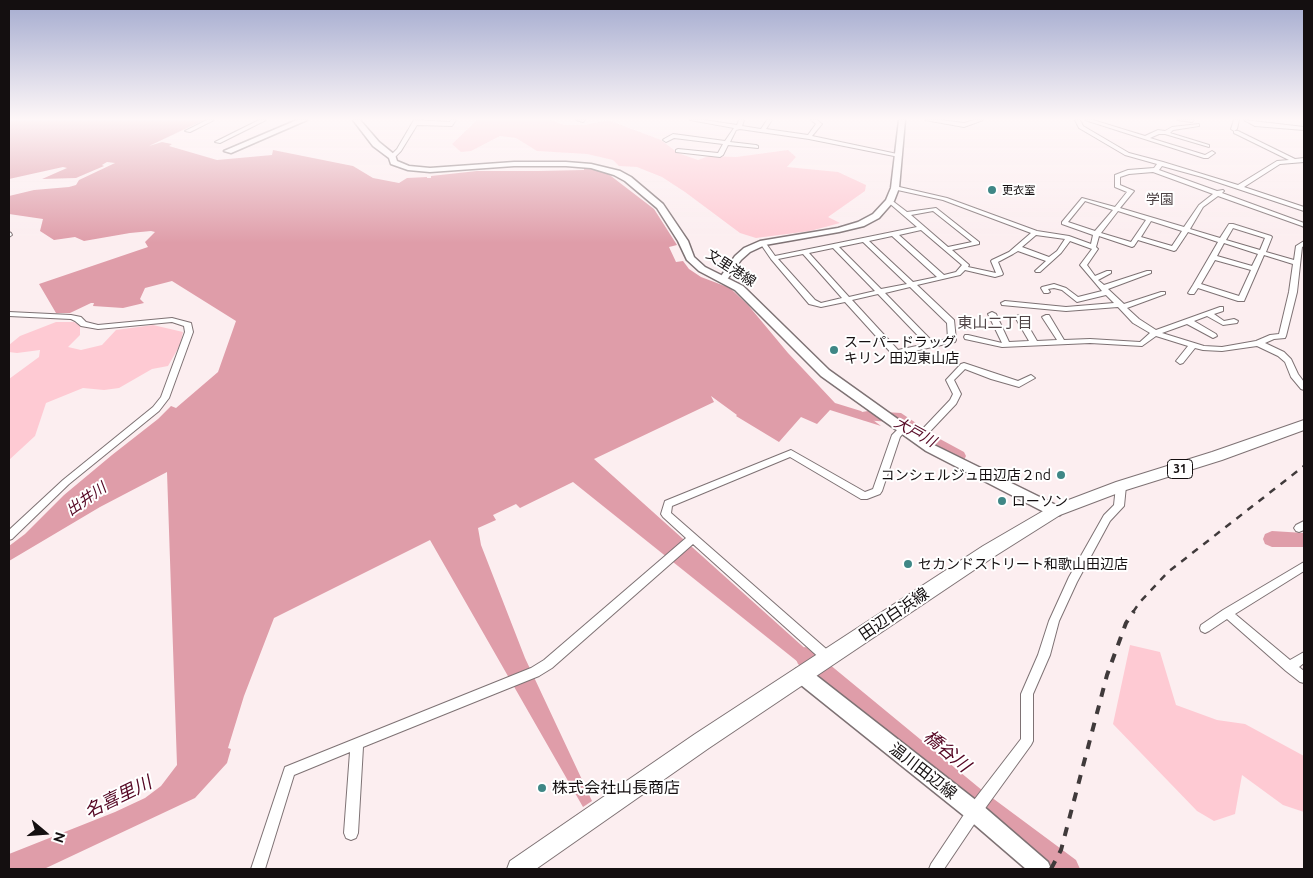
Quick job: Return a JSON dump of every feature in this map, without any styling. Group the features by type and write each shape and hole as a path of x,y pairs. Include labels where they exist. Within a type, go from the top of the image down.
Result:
{"main road":[{"name":"文里港線","path":"394,161 400,166 420,170 535,164 591,166 609,170 628,179 660,206 683,241 690,258 702,269 739,288 824,373 899,427 921,437 961,465 1055,511"},
{"name":"田辺白浜線","path":"518,869 702,741 989,551 1055,511 1121,486 1217,456 1304,425"},
{"name":"温川田辺線","path":"804,674 976,810 1041,869"}],"street":[{"path":"723,279 743,254 763,244 839,230 861,224 876,216 890,201 896,188 898,161"},
{"path":"1152,161 1232,184 1304,209"},
{"path":"1240,187 1279,162 1287,161"},
{"path":"1161,163 1159,168 1153,170 1128,172 1117,176 1117,186 1131,191 1097,233 1093,247 1095,249 1083,265 1094,279 1136,321 1155,333 1193,345 1222,349 1258,343 1273,337 1282,336 1298,269 1296,263 1299,246 1304,244"},
{"path":"1153,170 1304,225"},
{"path":"1137,238 1174,249 1201,206 1232,184"},
{"path":"896,188 945,198 1035,233 1072,237 1093,247"},
{"path":"1150,219 1132,245 1064,222 1084,199 1296,263"},
{"path":"763,244 812,302 821,305 958,274 964,268 966,265 890,201"},
{"path":"907,214 934,209 976,243 948,249"},
{"path":"1192,293 1196,285 1231,225 1269,236 1241,299 1196,285"},
{"path":"773,258 923,228"},
{"path":"1038,270 1059,252 1081,228"},
{"path":"964,268 995,275 1000,274 994,261 1017,248 1035,233"},
{"path":"894,234 942,277"},
{"path":"805,252 896,353 952,340 951,322 865,240"},
{"path":"835,246 932,345"},
{"path":"1017,248 1050,260"},
{"path":"1213,257 1254,269"},
{"path":"1094,279 1109,272"},
{"path":"1046,292 1044,288 1054,286 1064,289 1077,300 1149,272"},
{"path":"1005,303 1066,309 1122,306 1162,293"},
{"path":"968,337 1007,345 1110,341 1142,344 1155,333 1220,309"},
{"path":"9,314 71,317 78,319 84,324 108,327 172,320 188,325 189,332 164,398 156,409 66,482 9,536"},
{"path":"992,314 1007,345"},
{"path":"1207,314 1223,323 1234,321"},
{"path":"1019,316 1034,343"},
{"path":"1046,317 1061,342"},
{"path":"1188,321 1213,336"},
{"path":"1258,343 1281,354 1288,361 1294,375 1304,387"},
{"path":"1180,361 1193,345"},
{"path":"921,437 953,402 957,394 950,380 964,366 1019,384 1031,378"},
{"path":"826,660 666,514 668,504 791,453 864,496 877,491 899,427"},
{"path":"936,869 987,793 1027,741 1027,694 1044,655 1054,622 1073,580 1107,518 1119,506 1121,486"},
{"path":"258,869 289,771 535,672 548,664 693,538"},
{"path":"1205,628 1304,566"},
{"path":"1228,613 1304,678"},
{"path":"1290,667 1304,657"},
{"path":"350,833 356,744"}],"shaded area":[{"path":"614,161 792,161 787,167 838,172 866,185 865,191 828,217 840,223 810,231 756,238 740,233 662,177 637,167 619,166"},
{"path":"56,322 74,322 80,325 80,335 68,347 81,350 102,345 116,330 153,325 183,332 180,345 168,366 152,369 119,388 104,390 83,388 46,403 35,436 9,460 9,379 39,357 40,350 17,353 9,352 9,345 20,336"},
{"path":"1130,645 1160,652 1176,705 1217,720 1245,724 1304,756 1304,812 1283,805 1242,775 1235,814 1214,821 1197,811 1113,724"}],"water":[{"name":"出井川","path":"9,161 328,161 353,166 373,178 399,183 407,178 431,178 431,176 477,171 584,170 584,168 601,170 654,209 677,245 669,247 676,262 683,261 689,269 701,277 730,288 748,305 788,353 835,403 861,411 881,426 830,410 817,424 801,417 779,442 736,416 711,396 714,402 594,459 810,653 798,662 573,482 520,508 516,504 493,515 496,520 478,528 481,545 525,658 592,801 583,807 430,540 274,618 244,696 228,748 231,749 227,763 195,798 44,869 9,869 9,854 115,812 145,798 161,786 177,765 167,472 100,507 9,561 9,546 25,534 64,495 112,455 158,419 171,406 176,408 218,372 236,321 172,281 145,288 140,299 144,303 123,308 93,306 94,303 91,303 70,313 56,313 39,284 148,247 145,242 155,232 130,233 84,241 75,237 54,240 40,231 43,219 9,214 9,196 34,190 76,185 79,180 115,163 107,162 102,165 104,166 76,178 42,179 67,168 63,167 9,179"}],"waterway":[{"name":"大戸川","path":"868,416 895,417 934,443 958,456"},
{"name":"大戸川","path":"1272,539 1304,540"},
{"name":"橋谷川","path":"805,657 974,800 1067,869"}],"railway":[{"path":"1133,612 1168,572 1304,466"},
{"path":"1051,869 1061,850 1107,675 1126,623 1134,611"}],"place":[{"name":"更衣室","path":"992,190"},
{"name":"スーパードラッグ キリン 田辺東山店","path":"834,350"},
{"name":"コンシェルジュ田辺店２nd","path":"1061,475"},
{"name":"ローソン","path":"1002,501"},
{"name":"セカンドストリート和歌山田辺店","path":"908,564"},
{"name":"株式会社山長商店","path":"542,788"}],"district":[{"name":"学園","path":"1160,199"},
{"name":"東山二丁目","path":"995,323"}],"water label":[{"name":"名喜里川","path":"118,797"}]}
